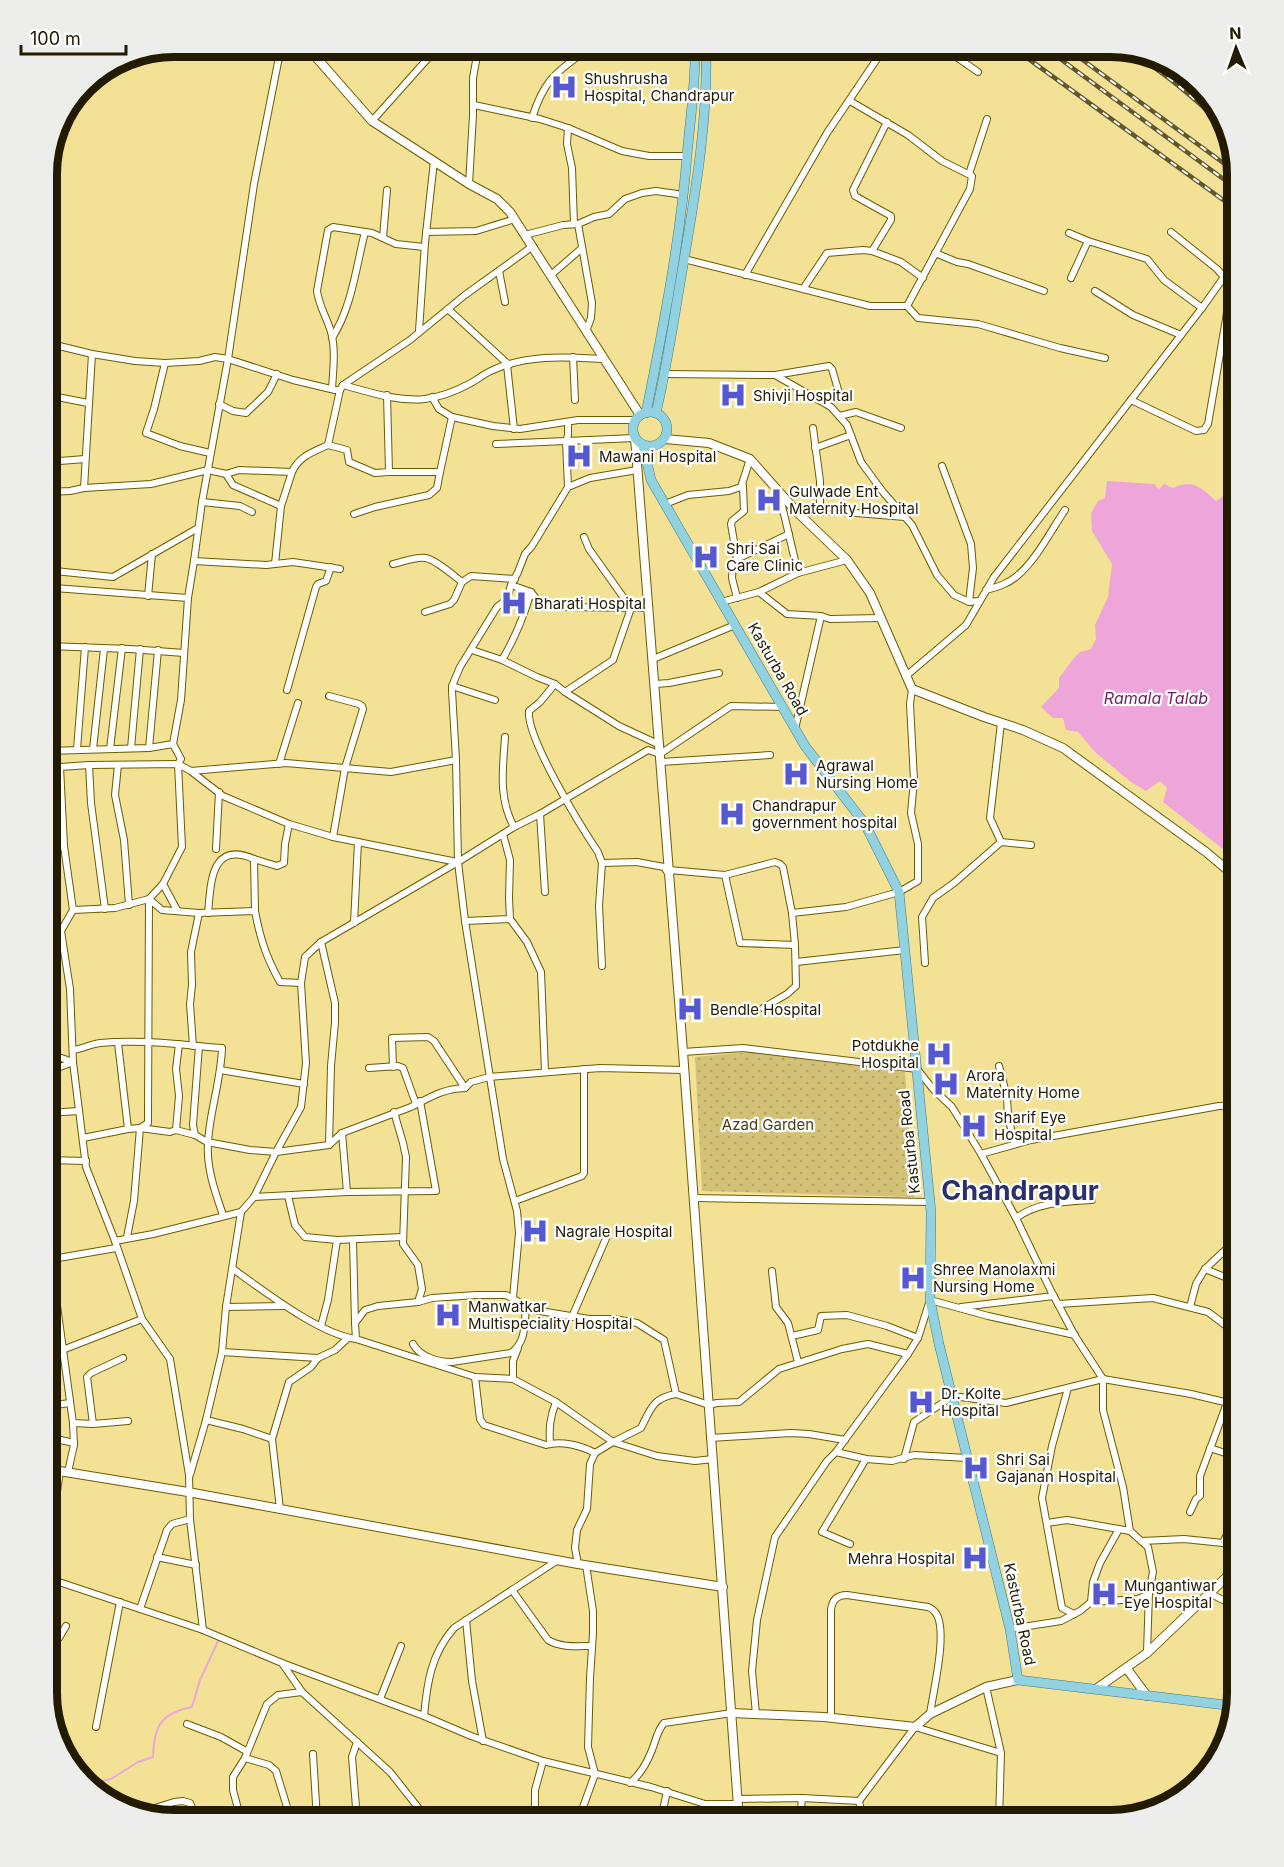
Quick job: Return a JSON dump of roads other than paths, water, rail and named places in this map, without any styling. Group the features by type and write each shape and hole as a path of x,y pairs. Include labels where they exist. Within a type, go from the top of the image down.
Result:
{"main road":[{"path":"316,57 372,121 497,199 515,219 533,246 640,416"},
{"path":"695,57 695,80 684,197 658,354 640,416 633,431 655,684 738,1810"},
{"path":"656,413 665,374 700,161 707,78 706,57"},
{"path":"635,438 643,445 655,446 665,439 668,429 664,419 656,413 640,416"},
{"path":"665,439 709,443 750,459 797,512 847,560 870,593 912,688 1023,730 1063,748 1227,869"},
{"name":"Kasturba Road","path":"643,445 651,480 805,746 865,824 899,892 930,1202 930,1300 1010,1629 1018,1680 1226,1705"},
{"path":"57,1471 188,1491 582,1565 723,1587"},
{"path":"1096,1689 1147,1653 1227,1578"},
{"path":"1127,1669 1147,1696"},
{"path":"732,1713 831,1718 915,1727 930,1714 986,1687 1018,1680"}],"street":[{"path":"73,910 105,909 149,899 164,884 182,847 178,764 181,759 173,744 181,700 188,597 201,502 228,359 254,184 279,57"},
{"path":"372,121 428,57"},
{"path":"470,184 476,57"},
{"path":"532,118 545,86 564,66 577,57"},
{"path":"745,275 827,133 879,57"},
{"path":"956,57 978,72"},
{"path":"850,101 908,135 942,161 972,176 970,189 907,306"},
{"path":"474,105 568,128 622,151 649,156 687,156"},
{"path":"969,174 987,119"},
{"path":"872,251 891,220 891,216 855,196 853,190 887,122"},
{"path":"568,128 567,144 572,168 576,224 592,303 591,318 586,333"},
{"path":"419,331 424,247 434,161"},
{"path":"383,237 387,190"},
{"path":"525,235 609,214 625,199 642,193 656,191 684,197"},
{"path":"426,232 477,231 515,219"},
{"path":"332,389 332,338 317,291 328,231 333,227 365,232 383,237 396,244 424,247"},
{"path":"332,338 340,327 345,312 365,232"},
{"path":"1171,232 1217,269 1227,281"},
{"path":"1069,233 1088,241 1145,257 1164,280 1202,308"},
{"path":"1071,278 1088,241"},
{"path":"57,345 135,361 165,363 199,361 215,357 293,380 332,389 342,387 411,340 465,295 533,246"},
{"path":"551,275 582,248"},
{"path":"803,289 827,253 872,251 901,262 923,278"},
{"path":"935,253 1044,291"},
{"path":"684,259 870,306 907,306 918,318 978,324 1060,348 1105,358"},
{"path":"499,271 505,302"},
{"path":"906,676 966,626 994,577 1202,308 1224,276"},
{"path":"1095,291 1133,315 1181,335"},
{"path":"449,310 508,365 514,429"},
{"path":"1131,400 1196,431 1200,432 1206,427 1227,312"},
{"path":"84,488 92,354"},
{"path":"342,387 425,399 469,384 493,370 542,357 603,359"},
{"path":"573,357 575,400"},
{"path":"165,363 146,433 180,447 210,453"},
{"path":"665,374 775,375 829,366 839,393"},
{"path":"219,404 233,411 246,413 268,392 277,374"},
{"path":"775,375 831,407 847,425 861,462 912,525 937,575 954,595 969,602 979,601"},
{"path":"328,445 342,387"},
{"path":"387,395 389,472"},
{"path":"432,397 439,409 452,417 514,429 640,416"},
{"path":"57,398 88,403"},
{"path":"839,416 856,412 901,428"},
{"path":"354,514 431,494 437,488 452,417"},
{"path":"513,1298 519,1233 518,1211 503,1159 465,921 458,862 452,686 460,667 497,607 507,599 525,554 568,487 566,442 568,422"},
{"path":"813,428 820,481 820,512"},
{"path":"815,448 850,435"},
{"path":"496,444 635,438"},
{"path":"275,564 281,506 295,465 305,455 328,445 347,450 349,462 375,473 440,472"},
{"path":"57,461 85,459"},
{"path":"737,560 731,528 732,521 744,511 742,486 750,459"},
{"path":"942,466 971,544 973,567 969,602"},
{"path":"57,492 151,484 208,470 226,474 239,470 292,472"},
{"path":"568,487 590,478 637,470"},
{"path":"226,474 233,485 281,506"},
{"path":"665,504 688,495 729,491 742,486"},
{"path":"779,492 798,573"},
{"path":"201,502 240,506 252,512"},
{"path":"986,591 1016,577 1030,562 1065,510"},
{"path":"797,512 844,512 905,517"},
{"path":"57,571 113,577 198,528"},
{"path":"737,598 731,573 733,562 789,534"},
{"path":"584,537 589,549 631,608"},
{"path":"148,596 152,554"},
{"path":"393,564 426,558 433,560 462,582"},
{"path":"721,602 759,592 798,573 847,560"},
{"path":"194,561 275,564 293,562 340,569"},
{"path":"288,690 316,587 326,581 331,567"},
{"path":"424,612 450,604 462,582 471,576 513,582 531,592 538,601 562,607 649,608"},
{"path":"57,588 188,597"},
{"path":"502,660 522,622 531,592"},
{"path":"759,592 787,614 821,616 830,619 880,618"},
{"path":"565,692 613,660 631,608"},
{"path":"795,729 821,616"},
{"path":"653,659 735,625"},
{"path":"57,646 184,653"},
{"path":"77,749 85,647"},
{"path":"110,749 122,648"},
{"path":"93,749 104,649"},
{"path":"131,748 140,649"},
{"path":"148,748 158,650"},
{"path":"472,650 502,660 555,684 660,754"},
{"path":"655,684 719,673"},
{"path":"555,684 540,702 530,709 529,716 538,747 598,852 602,863 599,906 602,966"},
{"path":"452,686 495,700"},
{"path":"792,913 846,907 899,892 918,881 918,844 911,813 914,780 910,704 912,688"},
{"path":"330,696 359,704 362,707 345,768 333,837"},
{"path":"279,764 298,703"},
{"path":"660,754 731,706 783,708"},
{"path":"1000,723 990,818 1001,842"},
{"path":"505,737 503,794 508,815 514,827"},
{"path":"57,750 148,748 173,744"},
{"path":"189,1475 206,1420 222,1352 226,1307 241,1212 254,1197 301,1107 306,1063 301,983 305,957 321,942 648,750 660,754 770,755"},
{"path":"191,771 279,764 391,772 456,760"},
{"path":"57,767 178,764 191,771 223,796 289,824 333,837 458,862"},
{"path":"89,765 91,803 105,909"},
{"path":"118,765 115,795 124,840 129,905"},
{"path":"60,767 64,846 73,910 61,930 70,989 73,1062 86,1161 141,1319 170,1359 189,1475 190,1519 203,1630"},
{"path":"216,849 219,792"},
{"path":"540,814 545,892"},
{"path":"208,913 212,872 221,860 227,856 237,855 277,866 284,863 289,824"},
{"path":"502,834 510,860 510,919 527,942 541,972 545,1072"},
{"path":"354,923 358,842"},
{"path":"925,963 922,917 933,898 1001,842 1031,845"},
{"path":"57,846 64,846"},
{"path":"254,860 255,910 260,938 280,982 301,983"},
{"path":"602,863 637,862 664,867 669,873 725,875 775,862 780,864 783,867 792,913 797,982 795,988 764,1008"},
{"path":"725,875 740,943 795,945"},
{"path":"164,884 177,910"},
{"path":"149,899 162,910 199,913 255,910"},
{"path":"140,1128 148,1123 149,899"},
{"path":"195,1135 193,1125 196,1046 190,1004 191,952 199,913"},
{"path":"465,921 510,919"},
{"path":"57,928 61,930"},
{"path":"321,942 335,1003 329,1145"},
{"path":"796,962 905,950"},
{"path":"393,1067 392,1038 428,1037 434,1041 465,1088"},
{"path":"73,1050 97,1043 147,1042 222,1048 207,1142 211,1181 224,1215"},
{"path":"118,1043 128,1129"},
{"path":"176,1130 179,1096 176,1069 179,1044"},
{"path":"683,1052 743,1048 917,1069 952,1107 981,1154 1016,1218 1058,1304 1103,1379 1103,1410 1130,1531"},
{"path":"57,1056 73,1062"},
{"path":"57,1068 73,1062"},
{"path":"999,1066 1007,1097 1008,1117 1016,1144"},
{"path":"254,1197 347,1192 436,1191 418,1103 405,1072 400,1067 369,1068"},
{"path":"83,1138 128,1129 140,1128 170,1132 176,1130 195,1135 207,1142 276,1152 329,1145 342,1133 450,1089 465,1088 471,1082 489,1077 600,1068 684,1070"},
{"path":"515,1201 582,1176 584,1173 584,1069"},
{"path":"220,1070 304,1084"},
{"path":"981,1154 1031,1140 1227,1106"},
{"path":"57,1112 79,1111"},
{"path":"394,1112 405,1151 403,1244 418,1265 422,1289 418,1302"},
{"path":"128,1237 134,1202 140,1128"},
{"path":"342,1133 347,1192"},
{"path":"57,1160 86,1161"},
{"path":"288,1196 295,1225 305,1238 353,1240 403,1237"},
{"path":"694,1198 930,1202"},
{"path":"1016,1218 1023,1212 1048,1204 1092,1200"},
{"path":"57,1258 115,1244 128,1237 153,1234 241,1212"},
{"path":"572,1317 606,1236"},
{"path":"321,1326 328,1300 337,1240"},
{"path":"353,1240 356,1339"},
{"path":"1190,1307 1196,1284 1205,1269 1227,1249"},
{"path":"233,1269 285,1306 348,1338 475,1377 513,1379 556,1402 612,1442 657,1456 694,1461 713,1459"},
{"path":"1205,1269 1227,1278"},
{"path":"772,1270 776,1307 787,1321 798,1362"},
{"path":"355,1323 364,1310 378,1306 418,1302 432,1298 506,1295 534,1310 572,1317 614,1319 637,1323 664,1340 676,1394"},
{"path":"958,1308 1054,1296"},
{"path":"1058,1304 1146,1298 1211,1313 1227,1326"},
{"path":"756,1714 752,1671 757,1620 775,1537 827,1461 908,1354 918,1338 930,1300 1075,1335"},
{"path":"57,1306 74,1443 64,1472 57,1506"},
{"path":"226,1307 285,1306"},
{"path":"513,1379 513,1361 524,1338 526,1306"},
{"path":"792,1336 818,1330 821,1317 847,1315 887,1326 918,1338"},
{"path":"57,1352 141,1319"},
{"path":"280,1509 272,1439 289,1382 311,1367 318,1358 335,1350 348,1338"},
{"path":"413,1344 422,1354 442,1362 511,1353 518,1347"},
{"path":"582,1810 595,1774 588,1747 593,1611 582,1565 575,1548 577,1530 587,1509 590,1464 596,1453 612,1442 642,1428 652,1405 662,1397 676,1394 709,1406 717,1403 739,1402 779,1369 842,1349 868,1344 908,1354"},
{"path":"222,1352 318,1358"},
{"path":"93,1424 87,1377 123,1358"},
{"path":"475,1377 480,1419 484,1425 546,1445 550,1443 578,1446 596,1453"},
{"path":"904,1459 914,1422 953,1396 1006,1402 1103,1379 1191,1394 1227,1402 1200,1476 1200,1496 1196,1499 1190,1512"},
{"path":"1068,1388 1052,1446 1042,1498 1062,1608 1074,1614"},
{"path":"550,1443 551,1413 556,1402"},
{"path":"57,1405 70,1403"},
{"path":"206,1420 272,1439"},
{"path":"73,1423 128,1421"},
{"path":"710,1438 791,1433 845,1440"},
{"path":"57,1439 74,1443"},
{"path":"1210,1449 1227,1454"},
{"path":"836,1452 866,1459 892,1461 914,1455 967,1458"},
{"path":"850,1544 822,1532 866,1459"},
{"path":"140,1609 157,1557 170,1527 172,1524 190,1519"},
{"path":"1047,1523 1067,1520 1130,1531 1148,1547 1152,1572 1147,1653"},
{"path":"1091,1602 1093,1582 1100,1563 1119,1529"},
{"path":"1141,1541 1184,1539 1222,1543 1227,1534"},
{"path":"157,1557 196,1565"},
{"path":"424,1716 428,1679 434,1659 444,1639 454,1628 558,1560"},
{"path":"57,1582 203,1630 483,1741 543,1761 667,1791 705,1804 802,1798 859,1801"},
{"path":"512,1590 548,1640 562,1645 592,1646"},
{"path":"1010,1629 1061,1621 1091,1602 1138,1599 1149,1594"},
{"path":"1210,1594 1227,1602"},
{"path":"831,1718 831,1610 832,1604 838,1597 847,1595 928,1607 935,1612 939,1628 940,1652 930,1714"},
{"path":"96,1727 120,1602"},
{"path":"466,1620 472,1681 483,1741"},
{"path":"57,1639 66,1626"},
{"path":"380,1699 401,1646"},
{"path":"282,1663 302,1692 390,1772 419,1810"},
{"path":"986,1687 1001,1753 999,1810"},
{"path":"238,1810 233,1790 233,1777 246,1754 267,1704 278,1695 302,1692"},
{"path":"630,1783 640,1775 652,1751 658,1730 664,1723 732,1713"},
{"path":"187,1725 221,1737 246,1754 269,1765 276,1771 288,1810"},
{"path":"861,1810 859,1801 915,1727 1001,1753"},
{"path":"356,1810 352,1757 357,1742"},
{"path":"313,1754 316,1810"},
{"path":"535,1810 535,1791 543,1761"},
{"path":"663,1810 667,1791"},
{"path":"801,1810 802,1798"},
{"path":"155,1809 183,1801 190,1803 193,1810"}],"water":[{"name":"Ramala Talab","path":"1107,481 1154,484 1159,489 1164,484 1173,488 1191,484 1216,501 1227,493 1227,852 1163,802 1167,788 1160,781 1146,791 1131,782 1095,752 1078,732 1066,730 1063,718 1053,718 1041,707 1059,688 1059,678 1073,659 1080,652 1091,649 1096,639 1095,625 1108,597 1112,564 1092,531 1091,513 1098,501 1105,498"}],"waterway":[{"path":"98,1782 111,1779 138,1762 153,1757 155,1737 161,1723 173,1713 192,1707 200,1680 219,1639"}],"railway":[{"path":"1026,57 1227,203"},
{"path":"1058,57 1227,182"},
{"path":"1079,57 1226,165"},
{"path":"1148,63 1208,111"}],"place":[{"name":"Shushrusha Hospital, Chandrapur","path":"564,87"},
{"name":"Shivji Hospital","path":"733,395"},
{"name":"Mawani Hospital","path":"579,456"},
{"name":"Gulwade Ent Maternity Hospital","path":"769,500"},
{"name":"Shri Sai Care Clinic","path":"706,557"},
{"name":"Bharati Hospital","path":"514,603"},
{"name":"Agrawal Nursing Home","path":"796,774"},
{"name":"Chandrapur government hospital","path":"732,814"},
{"name":"Bendle Hospital","path":"690,1009"},
{"name":"Potdukhe Hospital","path":"939,1054"},
{"name":"Arora Maternity Home","path":"946,1084"},
{"name":"Sharif Eye Hospital","path":"974,1126"},
{"name":"Nagrale Hospital","path":"535,1231"},
{"name":"Shree Manolaxmi Nursing Home","path":"913,1278"},
{"name":"Manwatkar Multispeciality Hospital","path":"448,1315"},
{"name":"Dr. Kolte Hospital","path":"921,1402"},
{"name":"Shri Sai Gajanan Hospital","path":"976,1468"},
{"name":"Mehra Hospital","path":"975,1558"},
{"name":"Mungantiwar Eye Hospital","path":"1104,1594"}],"district":[{"name":"Chandrapur","path":"1020,1190"}],"park label":[{"name":"Azad Garden","path":"768,1124"}]}
